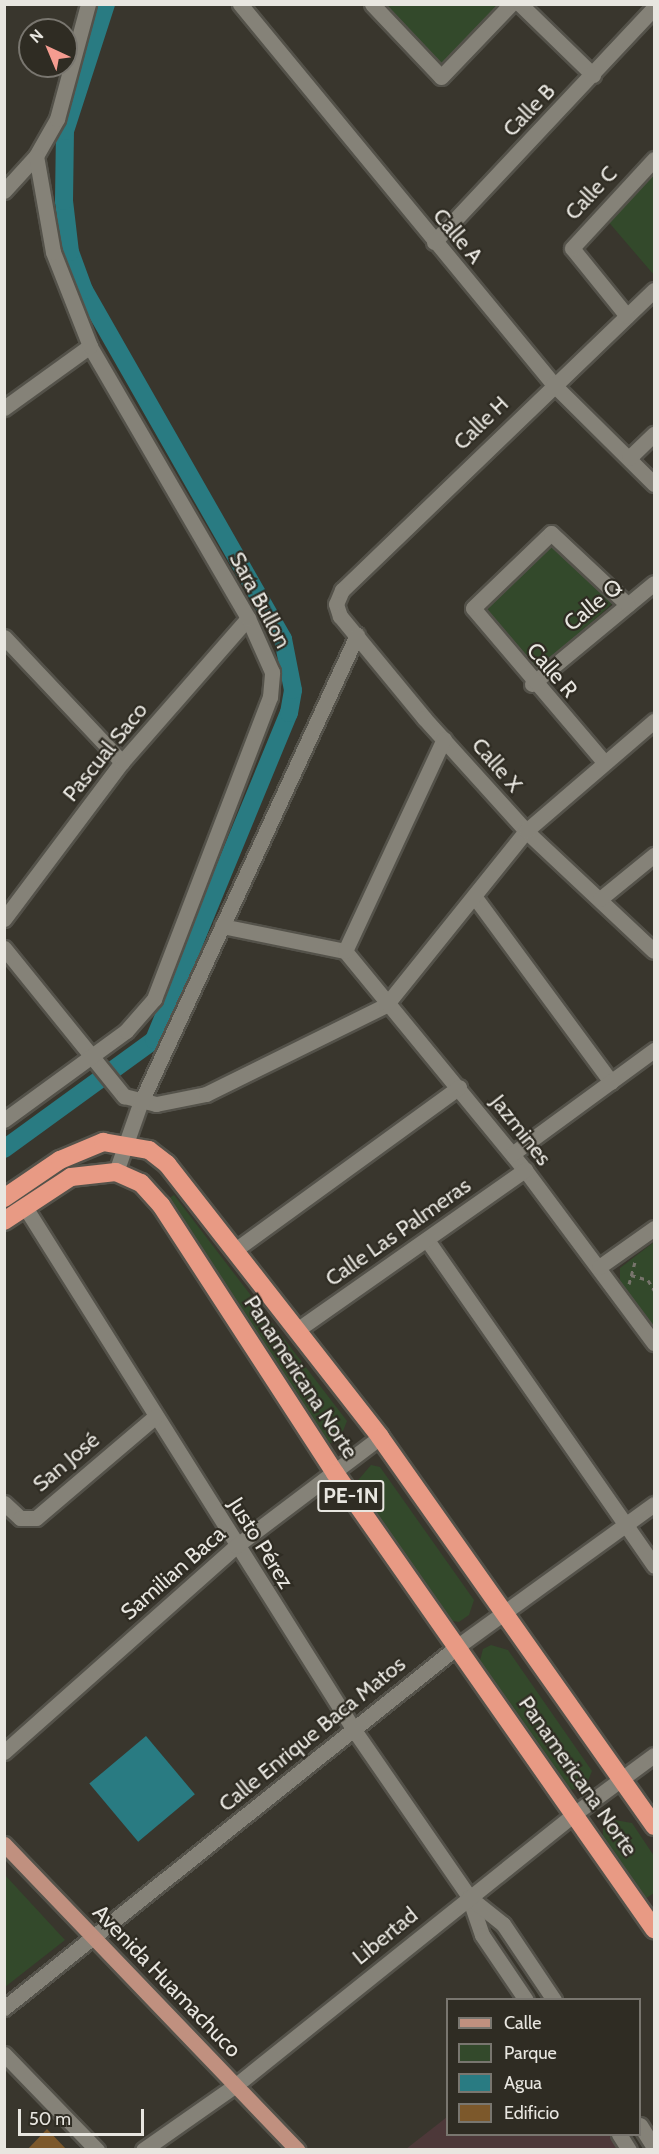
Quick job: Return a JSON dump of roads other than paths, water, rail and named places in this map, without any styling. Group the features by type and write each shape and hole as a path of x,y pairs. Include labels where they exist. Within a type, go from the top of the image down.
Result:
{"highway":[{"name":"Panamericana Norte","path":"4,1198 82,1148 127,1143 149,1150 167,1164 380,1437 654,1826"},
{"name":"Panamericana Norte","path":"116,1172 141,1183 161,1205 334,1473 458,1646 654,1929"},
{"path":"4,1221 71,1177 116,1172"}],"main road":[{"name":"Avenida Huamachuco","path":"4,1844 297,2150"}],"street":[{"path":"4,191 36,156 57,119 88,4"},
{"name":"Calle A","path":"240,4 553,384 654,484"},
{"path":"372,4 441,77 511,4"},
{"path":"520,4 593,75"},
{"name":"Calle B","path":"434,242 654,8"},
{"name":"Sara Bullon","path":"4,1120 93,1061 126,1031 168,973 270,697 269,660 248,618 90,346 53,252 36,156"},
{"name":"Calle C","path":"627,316 572,248 654,159"},
{"name":"Calle H","path":"342,590 553,384 654,290"},
{"path":"4,408 90,346"},
{"path":"628,458 654,434"},
{"name":"Calle R","path":"604,762 532,684 474,611 474,604 551,532 628,605"},
{"name":"Calle Q","path":"532,684 654,583"},
{"name":"Calle X","path":"342,590 338,610 444,738 526,831 654,951"},
{"name":"Pascual Saco","path":"4,919 122,762 248,618"},
{"path":"116,1172 140,1104 357,635"},
{"path":"4,637 122,762"},
{"path":"4,948 113,1087 140,1104 206,1094 386,1005 526,831 654,721"},
{"path":"222,926 345,951 444,738"},
{"path":"600,899 654,855"},
{"path":"474,896 611,1082"},
{"name":"Jazmines","path":"345,951 386,1005 459,1088 525,1170 654,1343"},
{"path":"512,1154 654,1050"},
{"path":"235,1250 459,1088"},
{"name":"Calle Las Palmeras","path":"297,1330 525,1170"},
{"name":"Justo Pérez","path":"25,1206 236,1546 354,1730 469,1897 482,1935 525,1998"},
{"path":"599,1267 654,1228"},
{"path":"428,1240 654,1566"},
{"name":"San José","path":"4,1503 20,1518 36,1518 156,1416"},
{"name":"Samilian Baca","path":"4,1752 236,1546 380,1437"},
{"name":"Calle Enrique Baca Matos","path":"4,2008 458,1646 654,1504"},
{"name":"Libertad","path":"143,2150 236,2085 574,1814 654,1755"},
{"name":"Justo Pérez","path":"469,1897 503,1924 553,1998"},
{"path":"4,2054 97,2150"},
{"path":"641,2128 654,2147"},
{"path":"620,2136 629,2150"}],"water":[{"path":"146,1736 195,1794 138,1842 89,1784"}],"waterway":[{"path":"4,1149 154,1040 289,713 293,690 283,639 84,290 70,252 64,201 65,131 106,4"}]}
